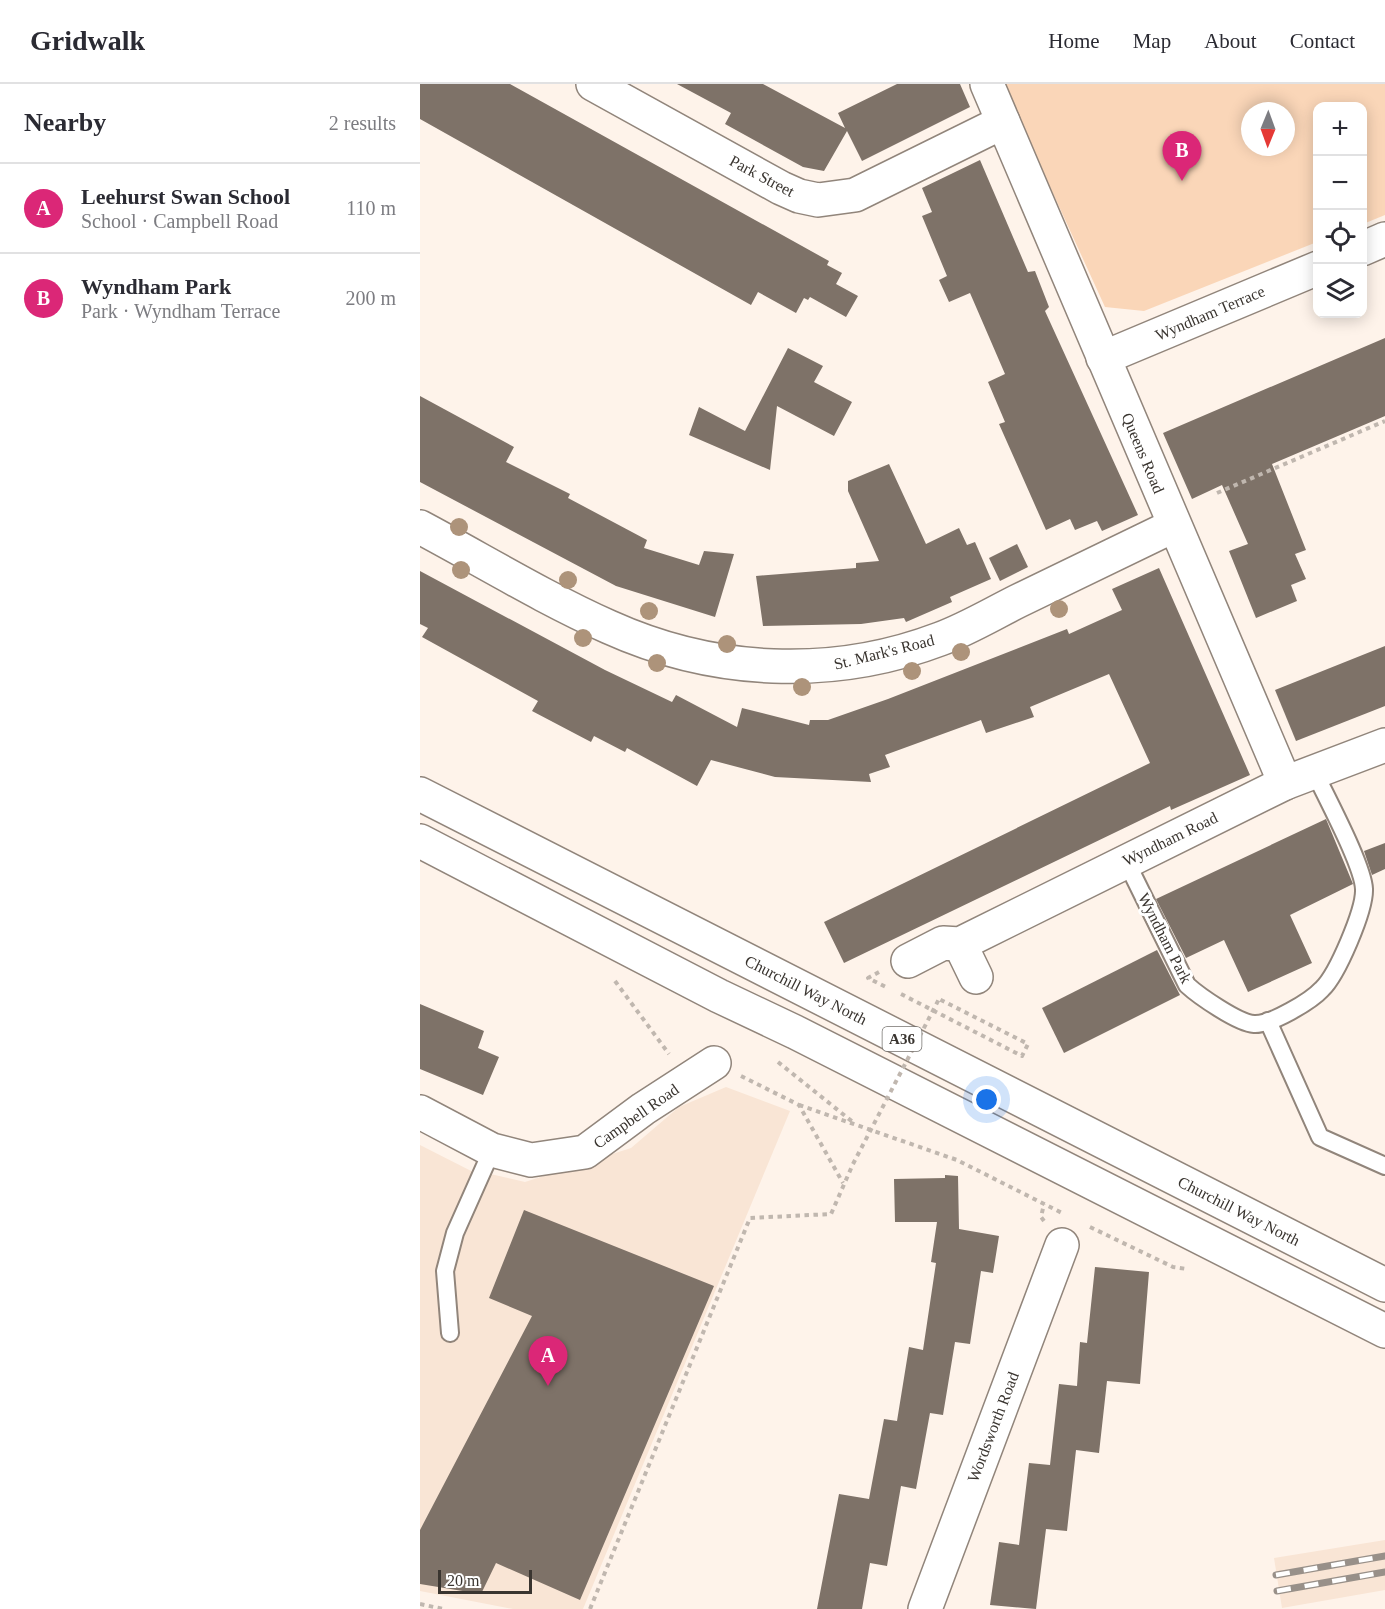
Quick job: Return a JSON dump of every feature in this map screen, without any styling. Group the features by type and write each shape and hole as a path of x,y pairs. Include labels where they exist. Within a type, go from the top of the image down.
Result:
{"main road":[{"name":"Park Street","path":"593,84 780,188 799,196 818,200 837,199 868,189 1003,122"},
{"name":"Queens Road","path":"987,84 1173,526 1299,777"},
{"path":"1367,247 1385,239"},
{"name":"Wyndham Terrace","path":"1103,358 1313,270"},
{"name":"St. Mark's Road","path":"420,527 609,627 659,645 717,661 772,667 814,667 852,663 940,639 1173,526"},
{"name":"Wyndham Road","path":"909,961 943,943 960,944 1299,777 1385,745"},
{"name":"Churchill Way North","path":"420,794 1385,1285"},
{"name":"A36","path":"420,841 719,996 795,1032 1385,1331"},
{"path":"960,944 976,977"},
{"name":"Campbell Road","path":"420,1112 492,1150 531,1160 585,1152 701,1071"},
{"name":"Wordsworth Road","path":"925,1609 1072,1229"}],"lane":[{"path":"1299,777 1362,876 1362,904 1332,976 1323,988 1309,1001 1268,1021 1320,1137 1385,1166"},
{"name":"Wyndham Park","path":"1126,861 1187,985 1197,994 1242,1020 1252,1024 1268,1021"},
{"path":"450,1333 445,1271 455,1233 492,1150"}],"path":[{"path":"1217,493 1385,422"},
{"path":"889,988 868,978 895,964 909,961"},
{"path":"612,977 701,1071 957,1160 1072,1229 1173,1267 1193,1270"},
{"path":"590,1609 750,1218 831,1214 853,1164 939,999 1028,1044 1022,1056 899,993"},
{"path":"774,1060 857,1125"},
{"path":"800,1105 844,1184"},
{"path":"420,1604 443,1609"}],"shaded area":[{"path":"1003,84 1385,84 1385,215 1367,222 1367,102 1313,102 1313,244 1144,311 1105,307"},
{"path":"726,1087 790,1111 583,1609 513,1609 420,1591 420,1145 483,1177 486,1173 525,1182 631,1148 679,1107"},
{"path":"1385,1540 1385,1590 1282,1608 1274,1558"}],"building":[{"path":"420,84 510,84 829,261 827,265 842,273 836,284 858,296 846,317 810,297 808,300 804,298 796,313 758,292 751,305 420,119"},
{"path":"677,84 763,84 845,128 838,113 897,84 960,84 970,107 862,161 847,131 824,171 803,167 725,124 731,113"},
{"path":"980,160 1028,272 1035,271 1049,307 1045,311 1138,515 1102,531 1097,521 1075,530 1070,519 1046,530 999,424 1005,422 988,382 1005,374 970,293 949,302 939,280 947,276 922,216 932,212 922,188"},
{"path":"1385,338 1385,416 1272,464 1306,550 1295,554 1306,579 1291,585 1297,601 1256,618 1229,551 1248,544 1222,485 1192,499 1163,433"},
{"path":"788,348 823,366 814,382 852,402 834,436 777,406 770,470 689,435 699,407 745,431"},
{"path":"420,396 514,447 506,462 570,494 568,498 647,540 644,548 699,565 704,551 734,554 715,617 616,586 420,482"},
{"path":"889,464 926,544 959,528 967,545 975,542 991,579 950,597 952,602 906,622 904,618 861,624 763,626 756,576 856,568 856,563 879,561 848,491 848,481"},
{"path":"1017,544 1028,567 1000,581 989,558"},
{"path":"1159,568 1250,775 1171,810 1170,806 844,963 824,922 1150,763 1109,674 1030,707 1034,717 986,733 981,720 885,755 890,767 869,774 871,782 775,777 711,760 697,786 627,748 625,752 594,736 591,742 532,711 538,701 422,637 428,628 420,624 420,571 605,670 672,702 676,695 737,727 742,708 809,725 810,720 828,720 888,699 1067,629 1069,634 1122,610 1112,589"},
{"path":"1385,646 1385,706 1296,741 1275,690"},
{"path":"1326,819 1353,884 1290,915 1312,963 1248,992 1224,940 1186,958 1156,899"},
{"path":"1385,843 1385,869 1372,875 1364,851"},
{"path":"1157,950 1180,995 1064,1053 1042,1008"},
{"path":"420,1004 484,1031 478,1048 499,1057 483,1095 420,1069"},
{"path":"945,1175 958,1176 959,1229 999,1236 993,1273 981,1271 970,1344 955,1342 943,1415 930,1413 916,1489 901,1486 887,1566 870,1563 862,1609 817,1609 839,1494 869,1499 884,1419 897,1421 909,1347 923,1350 936,1263 931,1262 937,1222 895,1222 894,1179 945,1178"},
{"path":"524,1210 714,1286 580,1600 496,1563 481,1594 420,1584 420,1530 532,1316 489,1298"},
{"path":"1095,1267 1149,1272 1140,1384 1107,1381 1099,1453 1076,1450 1067,1531 1046,1529 1036,1609 990,1605 999,1542 1019,1545 1029,1463 1050,1465 1059,1384 1077,1386 1080,1342 1087,1343"}],"railway":[{"path":"1276,1575 1385,1556"},
{"path":"1277,1591 1385,1572"}],"place":[{"name":"Wyndham Park","path":"1182,181"},
{"name":"Leehurst Swan School","path":"548,1386"}]}
